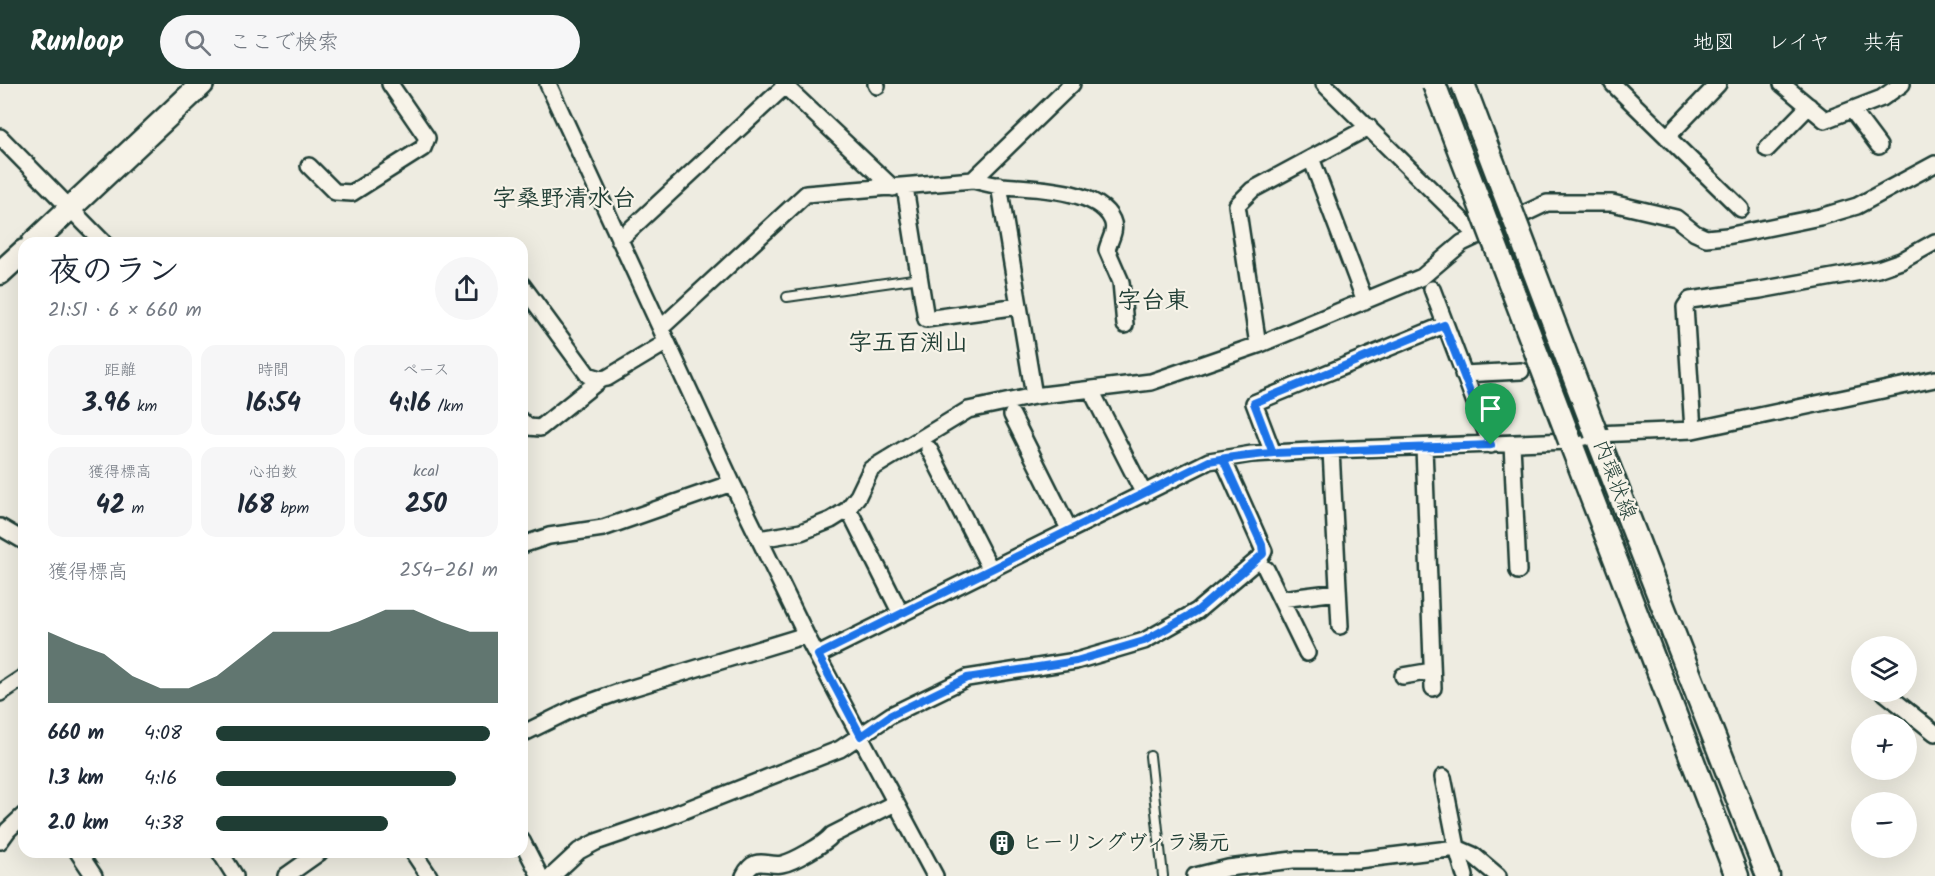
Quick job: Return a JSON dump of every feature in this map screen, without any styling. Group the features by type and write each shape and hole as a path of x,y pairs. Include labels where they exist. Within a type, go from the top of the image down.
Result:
{"street":[{"path":"40,237 202,84"},
{"path":"309,166 336,192 352,193 423,148 427,138 390,84"},
{"path":"548,84 759,539 806,635 935,876"},
{"path":"973,180 1072,84"},
{"path":"1324,84 1478,236"},
{"name":"内環状線","path":"1434,84 1737,876"},
{"name":"内環状線","path":"1463,84 1768,876"},
{"path":"1613,84 1741,209"},
{"path":"1667,137 1718,84"},
{"path":"1782,84 1826,120 1882,98 1902,84"},
{"path":"619,240 784,85 899,187 920,278 926,319 1019,306"},
{"path":"1767,148 1809,106"},
{"path":"1852,110 1879,146"},
{"path":"1258,345 1237,205 1252,190 1369,127"},
{"path":"0,136 98,237"},
{"path":"1311,158 1365,301"},
{"path":"759,539 801,532 831,520 847,510 858,496 871,469 968,410 1034,396 1152,382 1258,345 1422,277 1462,243 1546,203 1612,203 1676,218 1706,238 1726,236 1820,218 1857,206 1935,164"},
{"path":"528,293 588,375 601,379 607,378 664,335 806,194 973,180 999,186 1056,189 1089,201 1103,209 1112,220 1113,236 1107,250 1121,282 1125,325"},
{"path":"999,186 1034,396"},
{"path":"1693,430 1685,307 1690,300 1878,269 1900,261 1935,242"},
{"path":"0,273 18,256"},
{"path":"1432,289 1491,445"},
{"path":"1273,453 1254,403 1444,325"},
{"path":"1463,374 1521,371"},
{"path":"528,427 540,428 601,379"},
{"path":"818,655 1209,461 1273,453 1570,441 1596,434 1693,430 1935,379"},
{"path":"1095,398 1144,494"},
{"path":"1012,415 1070,531"},
{"path":"1512,444 1518,571"},
{"path":"1424,447 1433,688"},
{"path":"929,448 991,570"},
{"path":"1331,450 1340,626"},
{"path":"552,876 579,851 596,842 660,820 829,753 861,736 891,715 967,678 1076,661 1144,641 1197,611 1260,558 1264,551 1223,459"},
{"path":"528,543 549,536 603,528 732,483"},
{"path":"852,516 900,614"},
{"path":"0,527 18,538"},
{"path":"1266,569 1307,653"},
{"path":"1281,599 1338,591"},
{"path":"528,731 577,707 619,692 806,635"},
{"path":"1403,676 1432,671"},
{"path":"0,693 18,680"},
{"path":"1896,702 1935,733"},
{"path":"1443,777 1456,848 1465,876"},
{"path":"744,876 747,869 763,862 781,864 825,843 832,835 895,803"},
{"path":"0,841 18,821"},
{"path":"1195,876 1228,868 1293,860 1358,860 1456,848 1473,855 1498,876"},
{"path":"528,853 540,876"},
{"path":"82,858 94,876"},
{"path":"224,858 235,876"},
{"path":"296,873 311,858"},
{"path":"418,858 429,876"}],"lane":[{"path":"787,297 920,278"},
{"path":"1150,756 1163,876"}],"place":[{"name":"ヒーリングヴィラ湯元","path":"1002,843"}],"district":[{"name":"字桑野清水台","path":"564,199"},
{"name":"字台東","path":"1153,301"},
{"name":"字五百渕山","path":"908,343"}],"route":[{"path":"1491,445 1252,454 1209,461 818,655 861,736 891,715 967,678 1076,661 1144,641 1197,611 1263,554 1262,545 1223,459 1252,454 1273,453 1254,403 1444,325 1491,445"}]}
